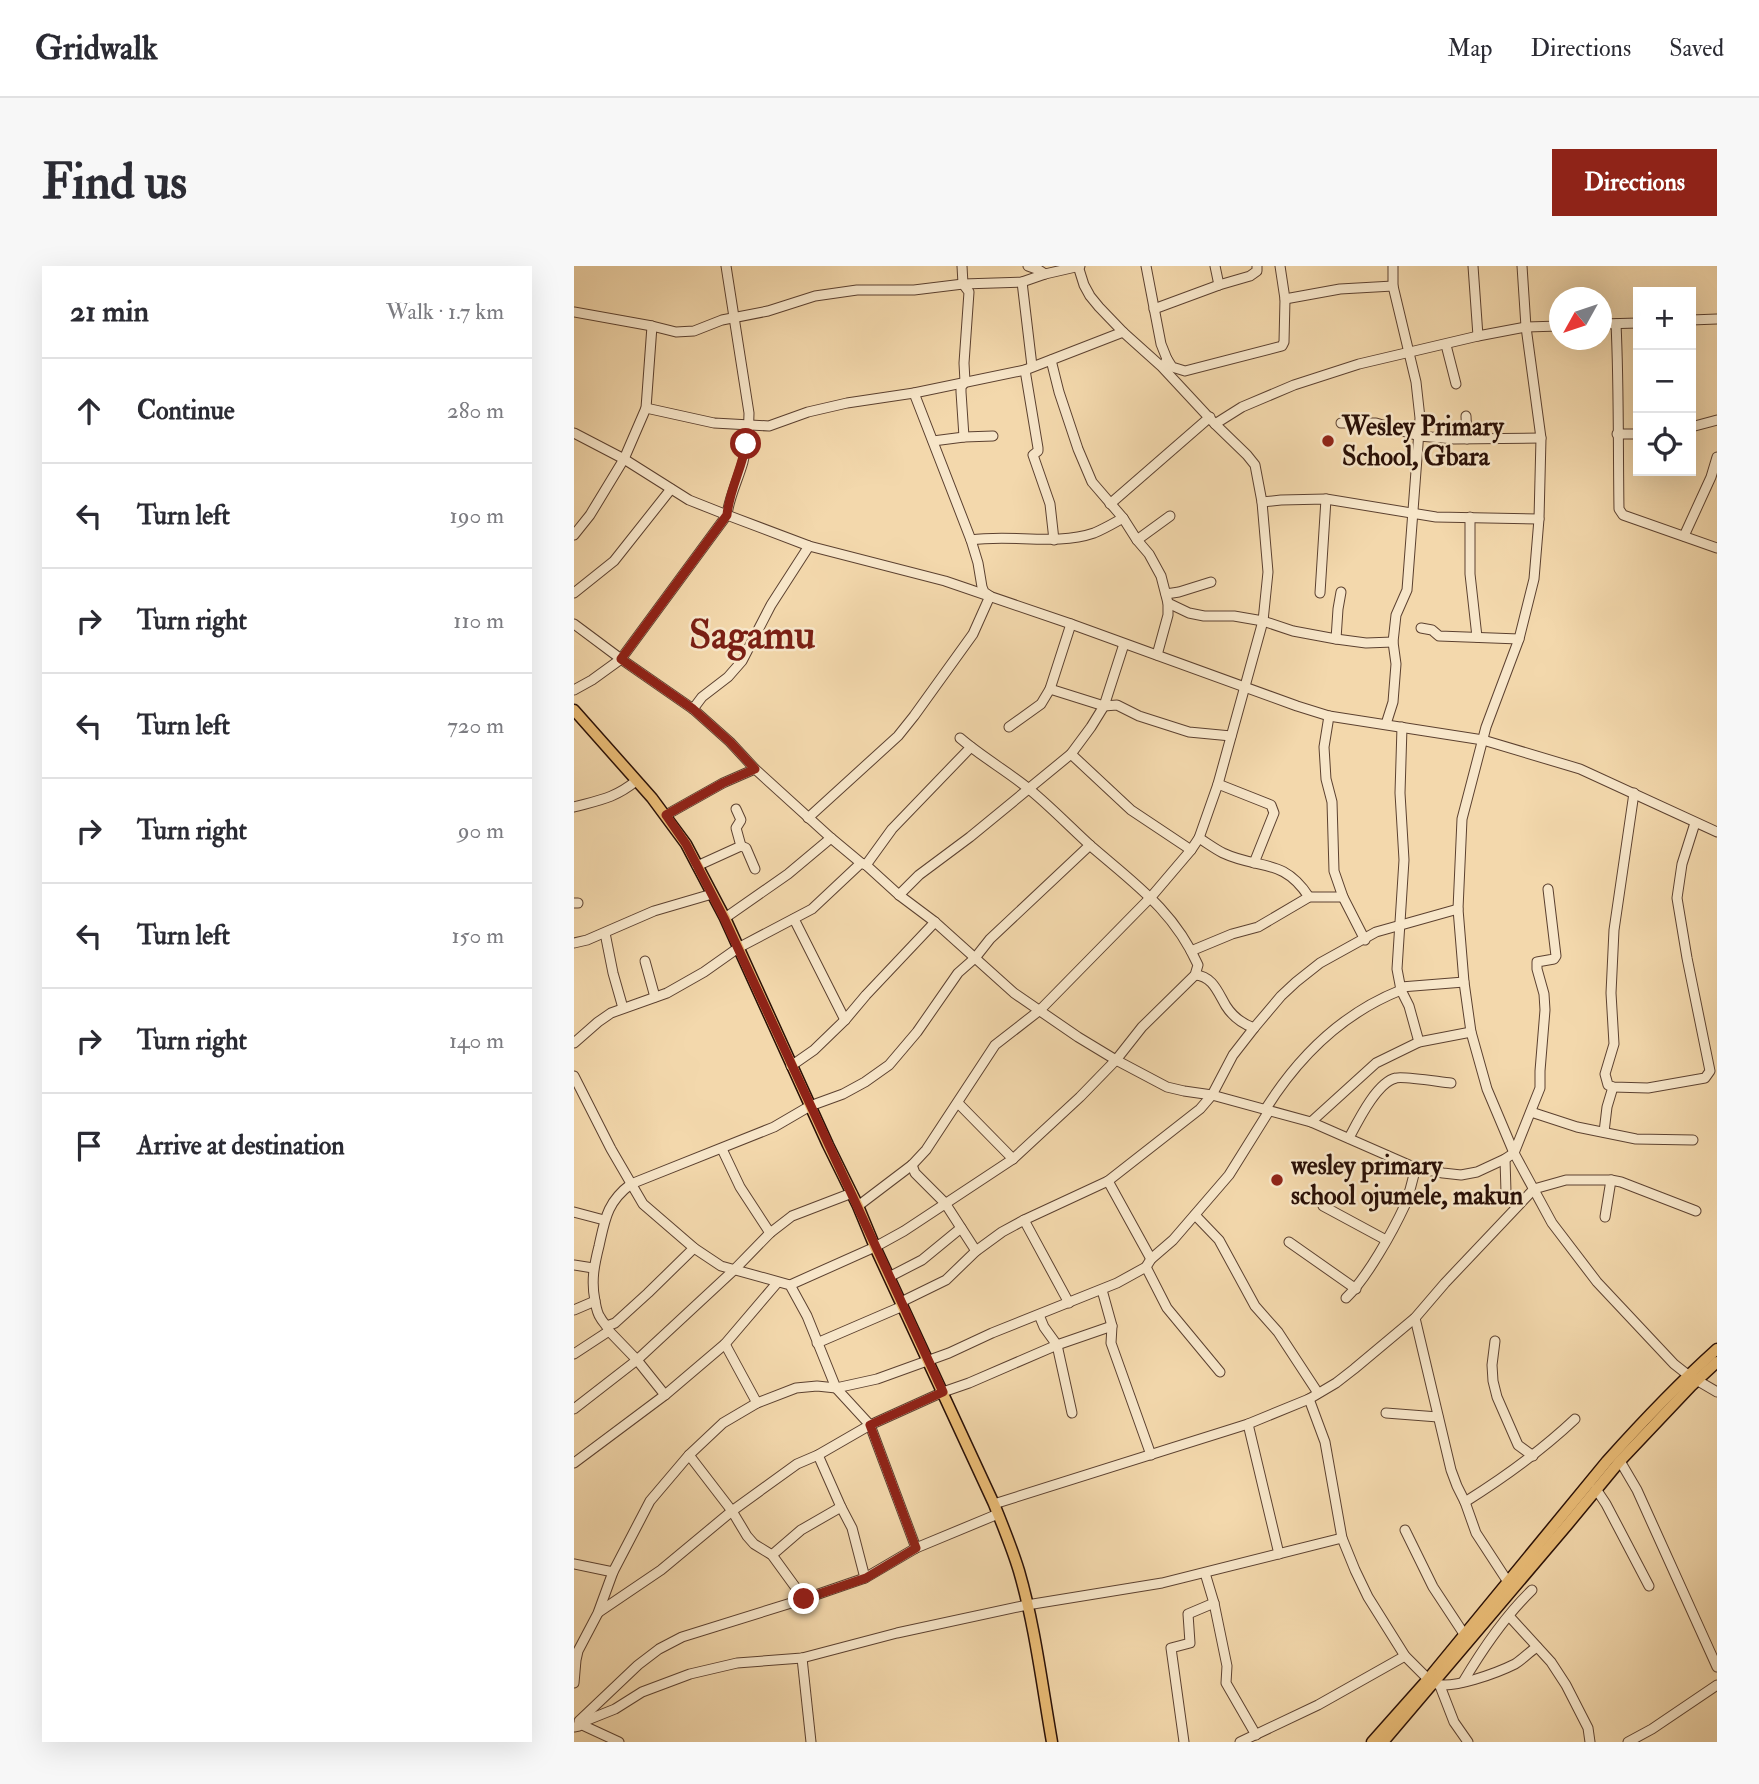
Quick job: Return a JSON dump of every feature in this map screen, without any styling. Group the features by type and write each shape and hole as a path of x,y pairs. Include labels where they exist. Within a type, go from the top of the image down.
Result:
{"main road":[{"path":"575,714 666,815 686,844 724,918 852,1193 996,1509 1019,1571 1052,1742"},
{"path":"1383,1742 1619,1461 1717,1349"},
{"path":"1372,1742 1434,1683 1464,1634 1635,1430 1693,1378 1717,1363"}],"street":[{"path":"574,690 621,659 727,515 743,461 749,413 726,266"},
{"path":"962,266 962,284 968,292 965,382 961,387 964,437"},
{"path":"1028,266 1045,274"},
{"path":"574,312 676,332 694,331 722,320 768,311 815,296 857,290 914,290 962,284 1022,282 1079,266 1090,296 1123,332 1164,363 1185,371 1282,346 1285,299 1280,266"},
{"path":"858,1206 912,1165 926,1150 995,1045 1040,1010 1151,897 1199,838 1218,784 1262,621 1267,591 1262,502 1255,466 1212,421 1164,363 1146,266"},
{"path":"1215,266 1219,285"},
{"path":"1154,309 1250,276 1257,271 1257,266"},
{"path":"1385,724 1393,702 1396,615 1407,590 1420,418 1416,382 1393,286 1393,266"},
{"path":"1473,266 1478,336"},
{"path":"1522,266 1526,327 1541,438 1539,519 1534,579 1519,639 1483,740 1462,819 1458,909 1471,1032 1488,1089 1514,1153 1552,1223 1597,1282 1674,1364 1717,1392"},
{"path":"1022,282 1038,448 1033,455 1050,504 1054,540"},
{"path":"1285,299 1339,289 1393,286"},
{"path":"1696,320 1717,319"},
{"path":"1612,324 1633,323"},
{"path":"1616,324 1619,509 1623,515 1717,548"},
{"path":"574,536 624,459 646,408 652,326"},
{"path":"1110,504 1212,421 1293,385 1359,363 1478,336 1526,327 1549,326"},
{"path":"646,408 714,423 769,426 808,412 847,403 914,393 1029,368 1123,332"},
{"path":"1446,345 1456,384"},
{"path":"1051,360 1059,392 1092,482 1123,517 1161,576 1168,615 1157,655"},
{"path":"914,393 971,540 982,587 990,596"},
{"path":"1466,416 1467,439"},
{"path":"1696,426 1717,420"},
{"path":"1341,423 1376,423 1419,436 1467,439 1541,438"},
{"path":"574,433 624,459 689,500 809,546 945,581 1329,716 1483,740 1580,769 1717,832"},
{"path":"1617,434 1633,434"},
{"path":"933,442 993,436"},
{"path":"1684,536 1711,477 1717,457"},
{"path":"574,593 614,561 671,489"},
{"path":"1262,502 1326,499 1436,517 1539,519"},
{"path":"1320,593 1326,499"},
{"path":"1137,540 1170,516"},
{"path":"971,540 990,537 1054,540 1070,538 1096,532 1123,517"},
{"path":"1470,517 1470,574 1477,637"},
{"path":"693,709 702,697 728,677 743,661 771,605 809,546"},
{"path":"1167,598 1212,582"},
{"path":"1336,639 1341,592"},
{"path":"808,818 898,737 973,634 990,596"},
{"path":"1167,598 1189,613 1204,616 1262,621 1293,631 1336,639 1366,643 1393,642"},
{"path":"574,624 693,709 831,838 935,922 1014,993 1078,1037 1167,1087 1212,1095 1311,1122 1416,1168 1461,1175 1477,1172 1505,1160 1514,1153 1540,1088 1545,1010 1537,962 1554,959 1556,956 1548,889"},
{"path":"1009,727 1041,704 1050,690 1071,624"},
{"path":"1421,628 1432,630 1439,636 1519,639"},
{"path":"899,895 919,875 1071,754 1104,706 1124,644"},
{"path":"1050,690 1104,706 1117,705 1139,716 1189,732 1231,736"},
{"path":"1329,716 1324,747 1326,779 1332,802 1334,872 1343,897 1365,940"},
{"path":"1402,727 1400,793 1404,860 1397,969 1419,1042"},
{"path":"574,1076 643,1204 694,1248 721,1266 777,1283 790,1285 875,1247 904,1231 1013,1159 1116,1060 1142,1027 1195,975 1198,965 1177,928 1151,897 1029,789 960,738"},
{"path":"574,1042 611,1013 667,993 738,948 812,909 864,864 892,829 971,747"},
{"path":"1071,754 1131,810 1191,850"},
{"path":"666,815 723,783 755,769"},
{"path":"574,807 623,792 636,780"},
{"path":"1218,784 1272,805 1274,813 1254,863"},
{"path":"1633,793 1614,930 1611,993 1614,1044 1605,1074 1608,1085 1613,1087 1648,1088 1705,1078 1710,1071 1677,898 1682,864 1695,823"},
{"path":"736,809 741,820 736,828 741,846 746,848 755,869"},
{"path":"724,918 788,874 831,838"},
{"path":"1199,838 1223,853 1289,874 1309,897"},
{"path":"666,1395 599,1317 595,1301 593,1268 604,1220 621,1191 631,1184 774,1127 810,1106 843,1094 889,1065 917,1032 958,973 990,939 1090,845"},
{"path":"697,866 741,846"},
{"path":"574,943 605,933 654,911 712,894"},
{"path":"1191,951 1258,927 1309,897 1343,897"},
{"path":"817,1343 902,1304 946,1279 976,1251 1002,1232 1108,1181 1200,1109 1212,1095 1233,1055 1254,1028 1281,996 1320,963 1376,932 1458,909"},
{"path":"794,919 845,1020"},
{"path":"792,1066 814,1050 845,1020 935,922"},
{"path":"605,933 624,1009"},
{"path":"645,961 655,997"},
{"path":"1195,975 1207,978 1221,995 1227,1008 1242,1023 1254,1028"},
{"path":"574,1684 578,1651 598,1613 613,1572 650,1501 689,1455 723,1423 757,1403 796,1388 836,1388 877,1379 928,1361 1102,1290 1149,1263 1173,1240 1229,1175 1280,1086 1319,1042 1342,1022 1401,988 1464,982"},
{"path":"1311,1122 1376,1063 1419,1042 1471,1032"},
{"path":"1349,1138 1384,1084 1395,1078 1451,1083"},
{"path":"1604,1132 1613,1087"},
{"path":"958,1103 1013,1159"},
{"path":"1531,1112 1577,1127 1636,1139 1693,1140"},
{"path":"722,1149 740,1187 770,1233"},
{"path":"1505,1160 1506,1192"},
{"path":"912,1165 915,1172 945,1203 976,1251"},
{"path":"1346,1298 1356,1289 1386,1240 1405,1203 1416,1168"},
{"path":"1605,1217 1611,1180"},
{"path":"576,1722 638,1665 659,1649 682,1637 866,1578 916,1548 996,1509 1248,1424 1314,1396 1354,1369 1415,1318 1534,1189 1566,1181 1611,1180 1696,1212"},
{"path":"1108,1181 1149,1263 1167,1308 1220,1372"},
{"path":"574,1409 637,1360 770,1233 792,1216 852,1193"},
{"path":"1323,1206 1386,1240"},
{"path":"574,1212 604,1220"},
{"path":"1195,1215 1220,1240 1255,1306 1278,1332 1314,1396 1342,1538 1368,1597 1405,1656 1434,1683 1466,1742"},
{"path":"1024,1220 1069,1303"},
{"path":"889,1277 922,1260 961,1228"},
{"path":"1289,1242 1356,1289"},
{"path":"574,1354 615,1323 694,1248"},
{"path":"574,1265 593,1268"},
{"path":"574,1463 666,1395 725,1344 777,1283"},
{"path":"790,1285 807,1315 836,1388 870,1425 916,1548"},
{"path":"1102,1290 1112,1326 1111,1343 1152,1455"},
{"path":"574,1310 595,1301"},
{"path":"1039,1315 1057,1345 1072,1413"},
{"path":"1415,1318 1451,1470 1476,1532 1508,1582"},
{"path":"598,1613 661,1570 732,1511 797,1464 870,1425 943,1392 1057,1345 1112,1326"},
{"path":"1495,1341 1492,1365 1497,1397 1518,1445 1532,1456"},
{"path":"725,1344 757,1403"},
{"path":"1387,1413 1438,1418"},
{"path":"1465,1502 1499,1481 1576,1419"},
{"path":"1248,1424 1279,1553"},
{"path":"689,1455 732,1511 747,1536 754,1544 772,1555 804,1599"},
{"path":"818,1455 852,1528 866,1578"},
{"path":"1619,1461 1637,1490 1717,1667"},
{"path":"1596,1489 1649,1586"},
{"path":"772,1555 801,1530 841,1507"},
{"path":"1405,1530 1433,1587 1464,1634"},
{"path":"576,1722 615,1709 642,1692 690,1674 737,1663 802,1658 898,1633 1027,1605 1162,1583 1342,1538"},
{"path":"574,1564 613,1572"},
{"path":"1205,1573 1227,1666 1226,1683 1256,1735"},
{"path":"1463,1682 1481,1651 1532,1590"},
{"path":"1184,1742 1171,1648 1191,1643 1188,1614 1214,1603"},
{"path":"1509,1616 1551,1662 1566,1685 1588,1728 1587,1741"},
{"path":"1434,1683 1463,1682 1516,1663 1538,1647"},
{"path":"1240,1742 1318,1705 1405,1656"},
{"path":"802,1658 811,1742"},
{"path":"1628,1742 1717,1685"},
{"path":"576,1722 619,1742"}],"place":[{"name":"Wesley Primary School, Gbara","path":"1328,441"},
{"name":"wesley primary school ojumele, makun","path":"1277,1180"}],"district":[{"name":"Sagamu","path":"752,634"}],"route":[{"path":"746,444 727,515 621,659 693,709 755,769 723,783 666,815 686,844 724,918 943,1392 870,1425 916,1548 866,1578 804,1599"}]}
